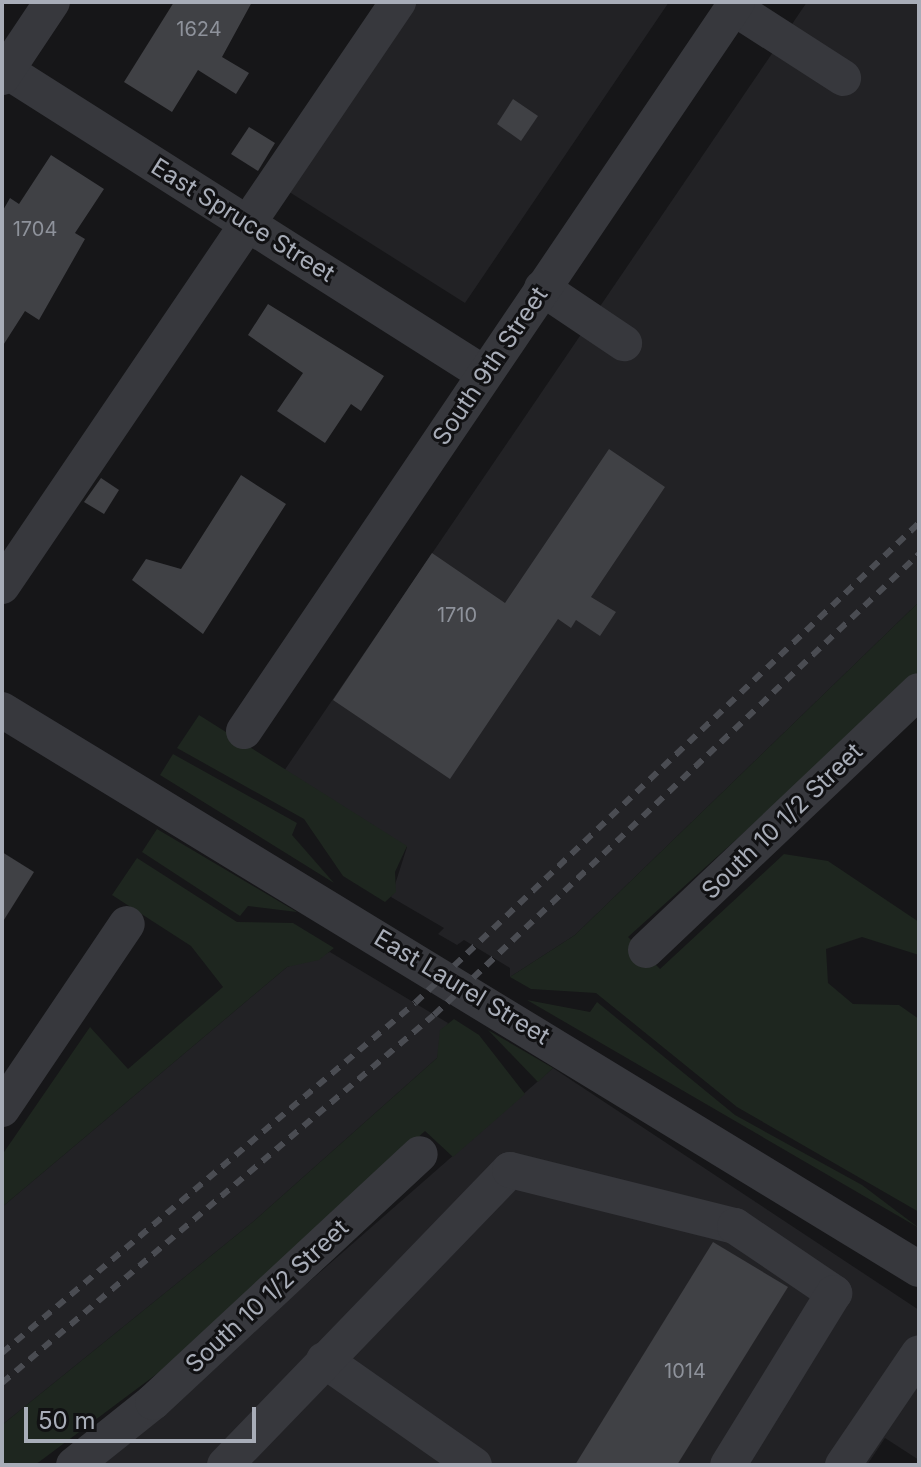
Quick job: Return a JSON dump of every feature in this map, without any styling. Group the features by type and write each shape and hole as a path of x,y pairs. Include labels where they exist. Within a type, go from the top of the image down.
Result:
{"street":[{"path":"3,72 52,2"},
{"path":"2,586 398,2"},
{"path":"735,4 843,78"},
{"name":"South 9th Street","path":"244,731 735,4"},
{"name":"East Spruce Street","path":"3,72 251,223 483,373"},
{"path":"542,288 624,343"},
{"name":"South 10 1/2 Street","path":"646,950 919,691"},
{"name":"East Laurel Street","path":"2,710 919,1269"},
{"path":"2,1109 127,924"},
{"name":"South 10 1/2 Street","path":"74,1465 153,1402 420,1154"},
{"path":"225,1465 510,1170 735,1226 834,1293 728,1465"},
{"path":"843,1465 919,1353"},
{"path":"324,1360 474,1465"}],"shaded area":[{"path":"408,2 669,2 465,303 283,188"},
{"path":"807,2 919,2 919,602 575,935 510,977 510,968 464,940 457,945 438,934 444,928 391,897 407,847 284,771"},
{"path":"919,602 919,675 628,937 660,969 784,854 828,861 919,922 919,955 862,937 826,949 828,983 853,1004 899,1005 919,1019 919,1212 737,1107 596,993 531,989 510,977 575,935"},
{"path":"199,715 407,846 395,872 396,892 385,902 343,876 304,819 177,748"},
{"path":"173,754 297,823 292,835 334,883 160,775"},
{"path":"157,829 297,912 248,906 240,916 142,852"},
{"path":"137,858 237,922 293,923 334,948 319,960 287,967 2,1207 2,1155 90,1027 128,1069 223,987 191,946 112,895"},
{"path":"330,952 448,1023 437,1058 254,1221 2,1425 2,1207 287,967"},
{"path":"527,1000 590,1012 597,1002 735,1115 862,1185 919,1228"},
{"path":"454,1019 479,1035 525,1094 453,1157 425,1131 170,1364 35,1465 2,1465 2,1425 254,1221 437,1058 440,1030"},
{"path":"488,1030 553,1068 538,1082"},
{"path":"553,1068 919,1310 919,1460 885,1438 867,1465 100,1465"}],"building":[{"path":"174,2 252,2 222,57 249,73 236,94 198,70 172,112 124,82"},
{"path":"513,99 538,116 521,141 497,124"},
{"path":"249,127 275,143 258,171 231,154"},
{"path":"51,155 104,189 75,233 85,239 39,320 25,311 2,347 2,212 10,198 19,204"},
{"path":"268,304 384,376 361,411 351,404 325,443 277,411 303,373 248,335"},
{"path":"609,449 665,487 591,597 616,612 600,636 576,620 571,628 558,619 450,779 333,700 432,553 505,603"},
{"path":"241,475 286,504 203,634 132,580 146,559 181,569"},
{"path":"101,478 119,490 104,514 84,502"},
{"path":"2,852 34,872 2,923"},
{"path":"713,1242 788,1287 677,1465 575,1465"}],"railway":[{"path":"2,1353 415,1003 919,523"},
{"path":"2,1383 434,1015 919,554"}]}
